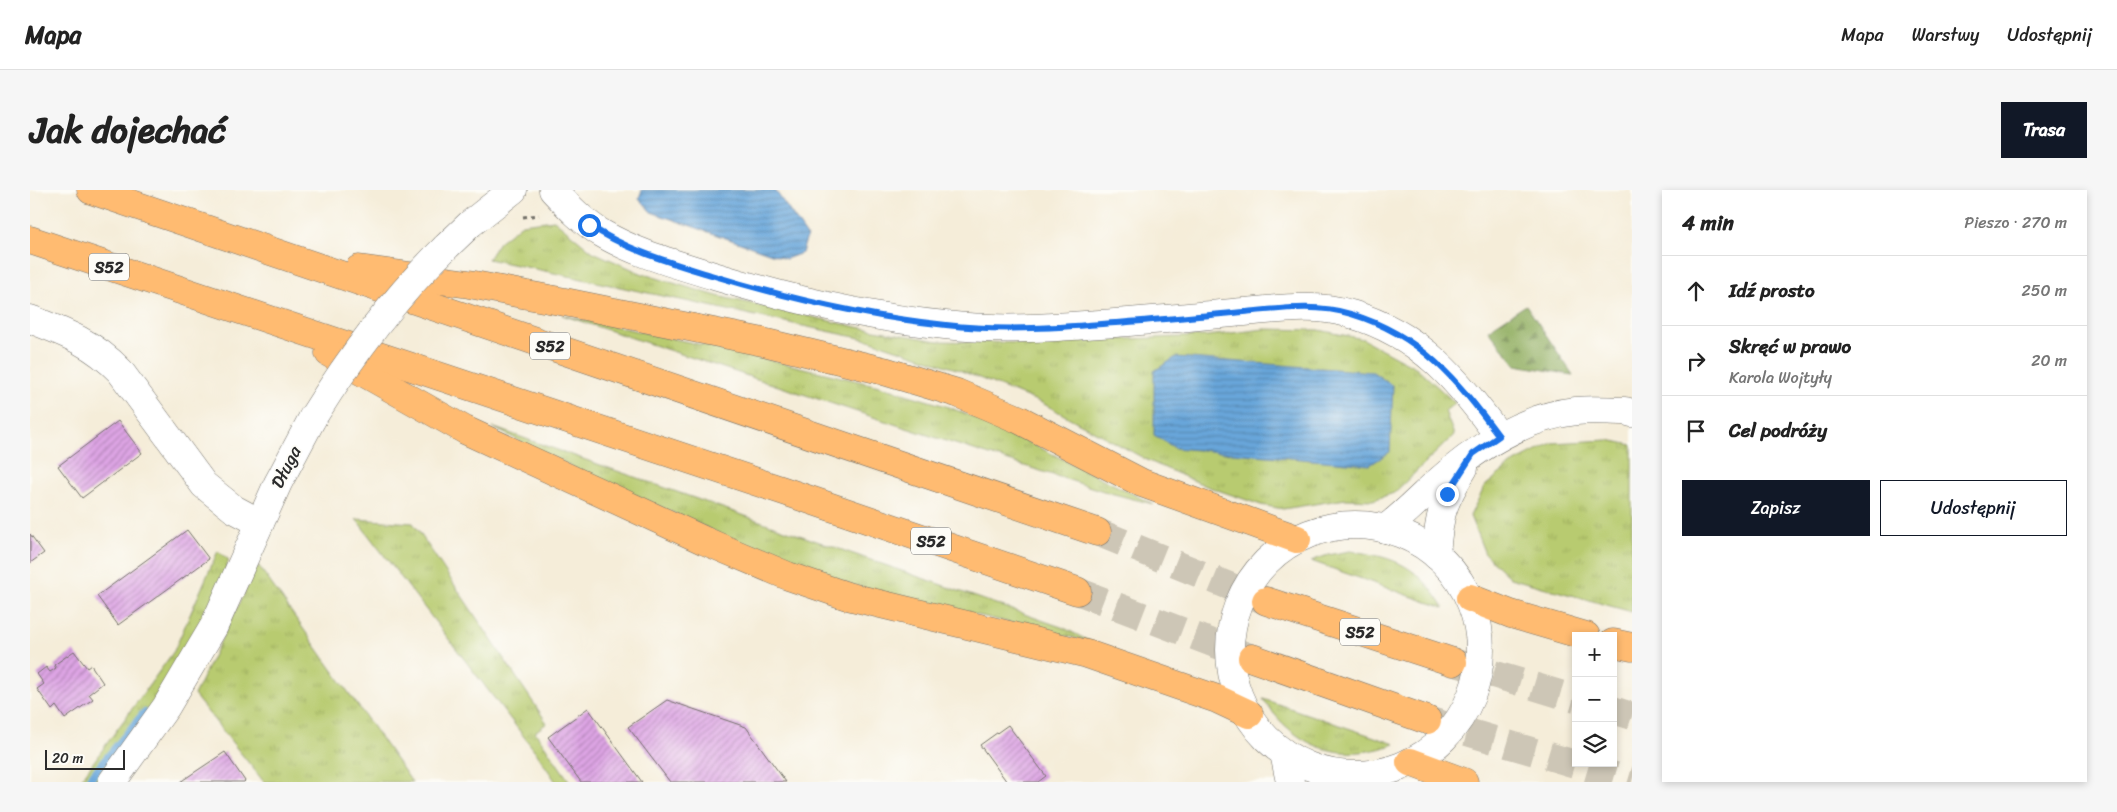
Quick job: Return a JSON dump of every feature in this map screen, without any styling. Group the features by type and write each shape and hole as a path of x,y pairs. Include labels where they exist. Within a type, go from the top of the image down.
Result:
{"highway":[{"name":"S52","path":"91,190 295,261 1097,532"},
{"name":"S52","path":"30,240 784,491 1077,591"},
{"path":"295,261 469,284 763,342 884,371 957,393 1018,419 1142,483 1297,539"},
{"path":"276,323 465,430 705,541 780,573 846,596 1087,654 1210,696 1249,714"},
{"path":"1470,598 1512,614 1573,632"},
{"name":"S52","path":"1266,601 1453,662"},
{"path":"1617,644 1632,647"},
{"path":"1252,658 1427,720"},
{"path":"1410,762 1464,782"}],"street":[{"name":"Długa","path":"112,782 166,707 194,662 234,586 278,483 313,417 343,370 385,313 445,248 470,224 513,190"},
{"path":"560,197 603,234 643,253 743,285 891,319 948,326 1022,328 1314,308 1350,313 1392,331 1417,345 1449,374 1499,436"},
{"path":"30,320 74,336 108,359 120,371 204,485 234,510 260,523"},
{"path":"1384,529 1408,511 1433,486 1499,436 1540,419 1575,411 1625,411 1632,413"},
{"path":"1436,555 1438,520 1447,494 1473,454"},
{"path":"1362,526 1384,529 1412,539 1436,555 1450,569 1470,598 1478,620 1479,665 1475,686 1467,706 1456,724 1442,740 1410,762 1386,771 1355,778 1320,770 1302,763 1284,753 1266,738 1249,714 1236,685 1230,655 1232,632 1237,610 1246,589 1260,570 1276,554 1297,539 1338,527 1362,526"},
{"path":"1284,753 1290,782"}],"path":[{"path":"521,218 547,214 560,197"}],"green space":[{"path":"554,220 593,252 643,274 717,296 857,327 938,341 1023,343 1207,336 1264,329 1319,330 1363,339 1417,368 1455,403 1445,411 1454,435 1394,493 1373,500 1346,499 1283,509 1261,505 1206,486 1149,461 1042,403 959,370 869,340 488,259 499,242 522,224"},
{"path":"1526,305 1573,375 1516,365 1488,330"},
{"path":"562,315 745,354 879,386 949,407 1008,432 1153,504 1110,493 949,442"},
{"path":"492,427 1064,628 1091,642 855,586 758,551 572,467"},
{"path":"1608,440 1632,445 1632,612 1510,578 1485,554 1470,516 1485,486 1513,463 1552,443"},
{"path":"356,519 413,523 547,723 535,732 570,782 556,782 535,751"},
{"path":"218,551 229,560 215,597 157,701 95,782 79,782 174,651"},
{"path":"1350,551 1367,553 1405,566 1425,583 1444,608 1311,561 1328,555"},
{"path":"258,565 412,782 264,782 194,695"},
{"path":"1263,699 1395,744 1375,750 1355,752 1337,751 1320,747 1290,730"}],"water":[{"path":"642,190 775,190 807,236 802,253 786,259 651,212 639,198"},
{"path":"1176,357 1373,372 1393,386 1390,452 1370,465 1175,448 1154,435 1154,371"}],"building":[{"path":"118,421 142,453 82,498 58,466"},
{"path":"187,530 209,559 118,625 97,596"},
{"path":"30,534 44,553 30,563"},
{"path":"74,651 87,668 91,665 103,683 89,694 93,699 65,719 56,706 52,710 37,689 44,684 37,674 46,667 50,672 56,668 54,665"},
{"path":"667,700 746,727 786,782 670,782 628,727"},
{"path":"588,708 642,782 581,782 548,737"},
{"path":"1008,725 1046,776 1038,782 1007,782 980,745"},
{"path":"225,752 244,782 180,782"}],"waterway":[{"path":"87,782 144,713"}],"tunnel":[{"path":"1097,532 1266,601"},
{"path":"1077,591 1252,658"},
{"path":"1453,662 1572,698"},
{"path":"1617,711 1632,716"},
{"path":"1427,720 1632,781"}],"route":[{"path":"589,225 622,244 643,253 743,285 891,319 948,326 1022,328 1314,308 1350,313 1392,331 1417,345 1449,374 1473,401 1499,436 1473,454 1447,494"}]}
